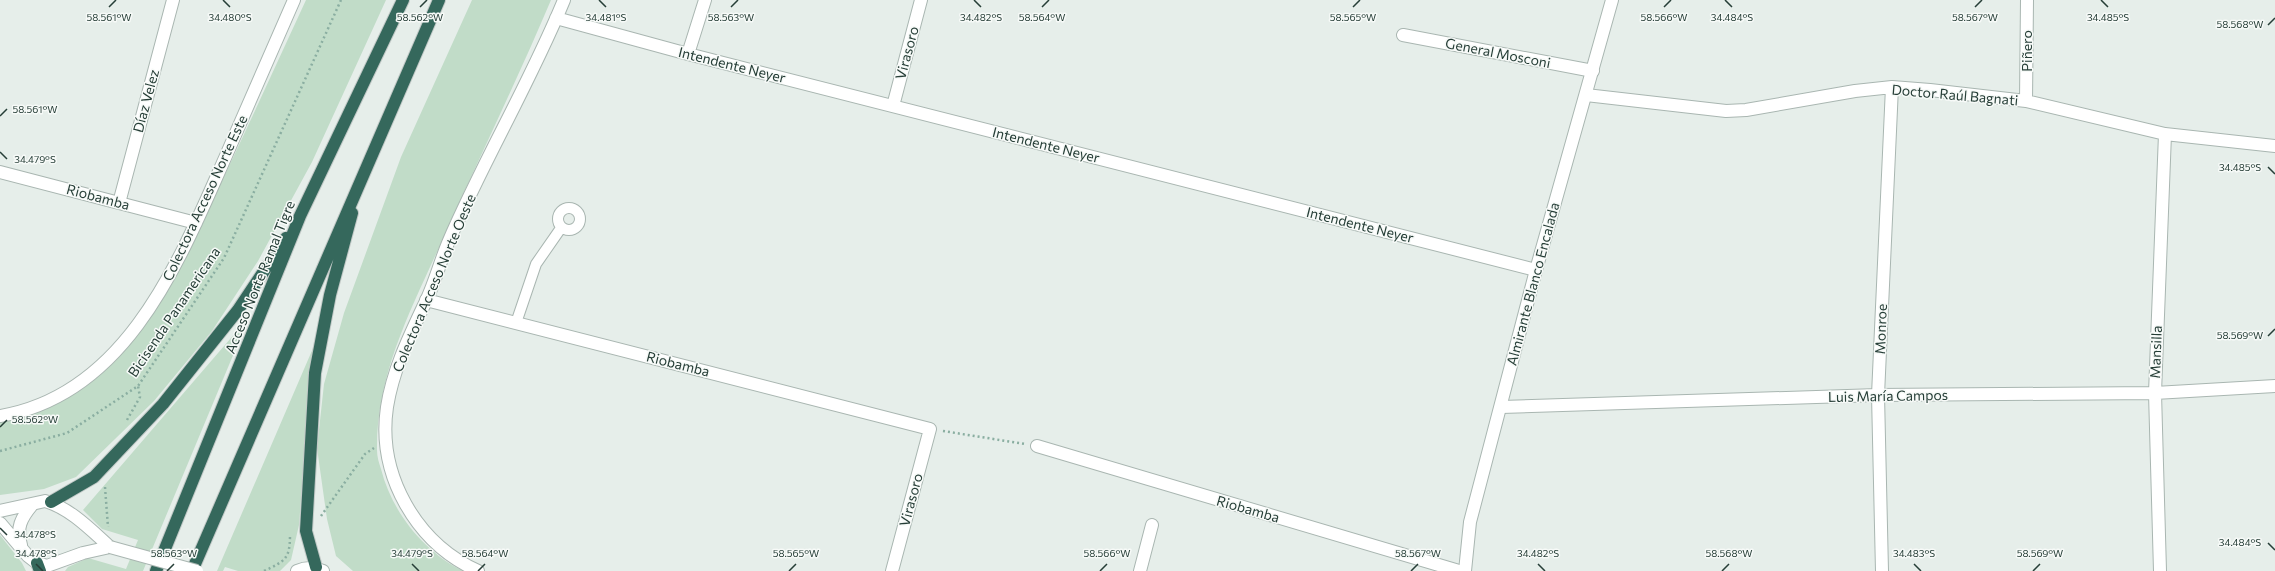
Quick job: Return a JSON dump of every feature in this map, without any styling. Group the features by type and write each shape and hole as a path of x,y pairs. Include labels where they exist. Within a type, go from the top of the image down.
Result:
{"highway":[{"name":"Acceso Norte Ramal Tigre","path":"156,571 300,216 403,0"},
{"path":"192,571 363,171 439,0"},
{"path":"320,569 306,531 315,373 330,295 363,171"},
{"path":"51,502 94,477 163,404 238,310 300,216"}],"street":[{"name":"Díaz Velez","path":"118,203 172,0"},
{"name":"Colectora Acceso Norte Este","path":"0,416 38,406 86,378 115,353 160,294 196,223 294,0"},
{"name":"Colectora Acceso Norte Oeste","path":"478,571 432,542 406,508 394,482 386,444 387,408 396,370 414,324 426,300 448,243 564,0"},
{"path":"688,54 705,0"},
{"name":"Virasoro","path":"893,106 921,0"},
{"name":"Almirante Blanco Encalada","path":"1465,571 1470,522 1536,270 1612,0"},
{"name":"Piñero","path":"2026,101 2027,0"},
{"name":"Intendente Neyer","path":"556,18 688,54 1536,270"},
{"name":"General Mosconi","path":"1403,35 1593,71"},
{"name":"Doctor Raúl Bagnati","path":"1586,95 1726,111 1746,110 1855,91 1892,87 1938,90 2026,101 2165,134 2275,146"},
{"name":"Monroe","path":"1882,571 1878,395 1892,87"},
{"name":"Mansilla","path":"2160,571 2155,393 2165,134"},
{"name":"Riobamba","path":"0,172 196,223"},
{"name":"Riobamba","path":"426,300 930,429"},
{"name":"Luis María Campos","path":"1501,407 1878,395 2155,393 2275,386"},
{"name":"Virasoro","path":"892,571 930,429"},
{"name":"Riobamba","path":"1037,446 1459,571"},
{"path":"0,511 32,505 45,500 72,515 110,547 197,571"},
{"path":"21,546 17,533 24,515 32,505"},
{"path":"0,523 38,567 56,564 83,553 110,547"},
{"path":"1140,571 1152,525"},
{"path":"297,571 303,568 320,569"}],"lane":[{"path":"516,323 536,264 562,228"}],"path":[{"name":"Bicisenda Panamericana","path":"0,451 67,433 138,386 224,258 342,0"},
{"path":"126,423 140,397 138,386"},
{"path":"930,429 1037,446"},
{"path":"319,522 321,516 364,454 386,444"},
{"path":"104,487 110,547"},
{"path":"264,571 285,559 290,552 290,535"}],"green space":[{"path":"306,0 386,0 312,162 258,261 212,331 154,401 76,477 44,489 0,495 0,422 16,419 48,408 78,392 92,382 116,360 131,343 157,306 190,247"},
{"path":"472,0 551,0 513,87 410,311 390,365 383,392 378,421 377,450 378,460 386,485 401,515 411,529 435,553 448,563 463,571 353,571 336,556 327,519 317,448 324,384 344,313 401,157"},
{"path":"249,317 143,571 65,571 68,567 88,558 126,569 138,540 102,529 83,510"},
{"path":"323,325 305,448 299,525 291,560 280,571 238,571 225,567 223,571 217,571"},
{"path":"0,535 22,563 26,571 0,571"}]}
